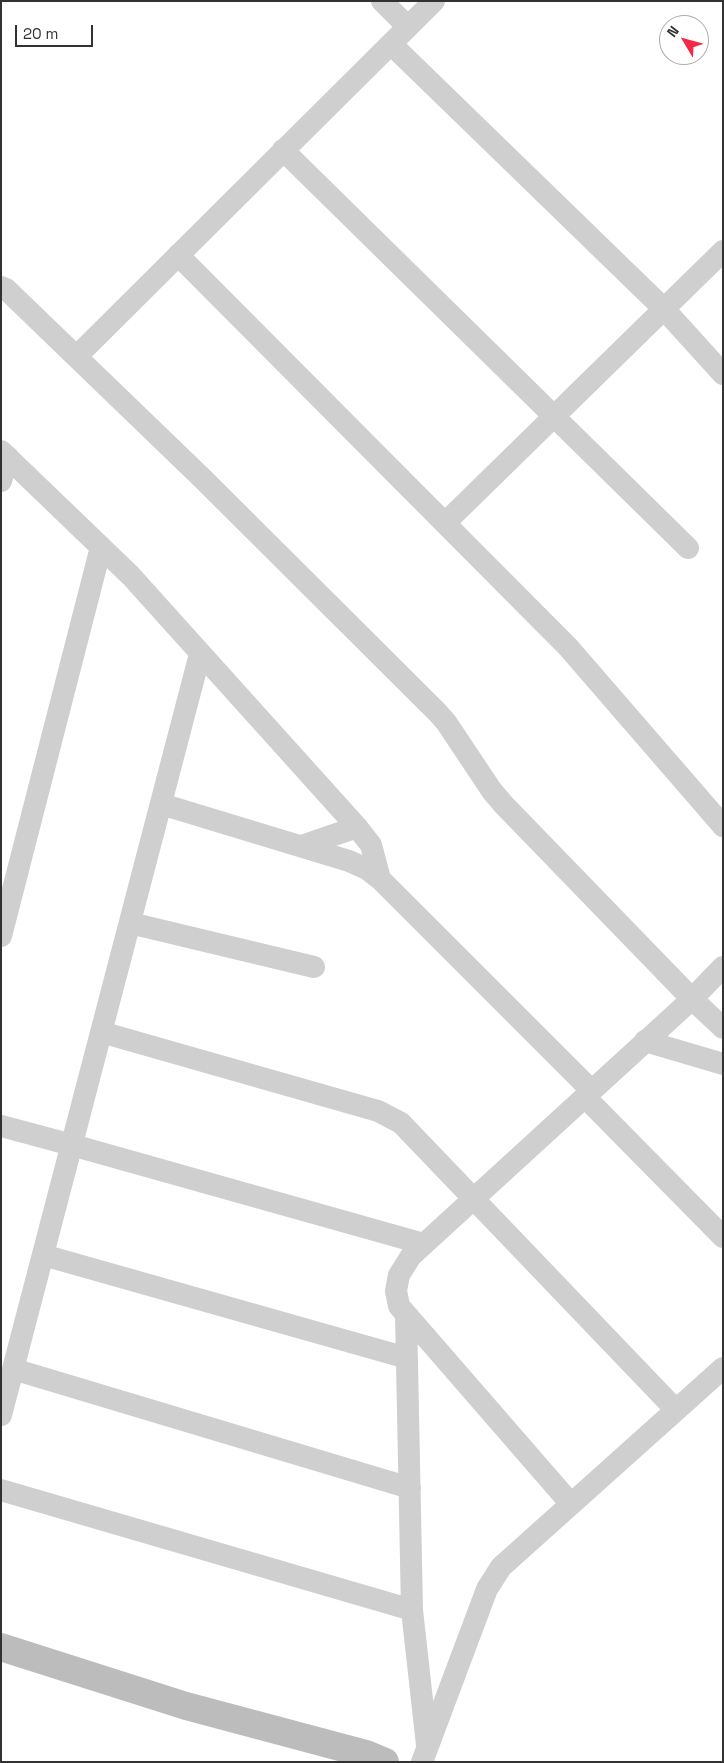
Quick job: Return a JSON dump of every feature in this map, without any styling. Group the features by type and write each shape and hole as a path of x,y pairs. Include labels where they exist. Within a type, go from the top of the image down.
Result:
{"street":[{"path":"382,1 408,27"},
{"path":"77,356 434,1"},
{"path":"391,44 664,309 723,374"},
{"path":"283,150 688,548"},
{"path":"445,523 723,251"},
{"path":"178,256 568,647 723,826"},
{"path":"1,287 6,289 77,356 437,712 446,722 492,791 692,999 723,1028"},
{"path":"1,481 4,454"},
{"path":"4,454 137,582 357,827 371,845 380,879"},
{"path":"1,936 101,547"},
{"path":"1,1415 200,654"},
{"path":"161,804 349,861 367,869 380,879 723,1237"},
{"path":"302,846 357,827"},
{"path":"130,923 314,967"},
{"path":"571,1504 399,1306 396,1292 399,1274 412,1256 424,1244 692,999 723,967"},
{"path":"102,1032 378,1111 401,1124 676,1410"},
{"path":"645,1042 723,1064"},
{"path":"1,1126 424,1244"},
{"path":"43,1255 407,1358"},
{"path":"406,1314 412,1610 425,1755"},
{"path":"425,1755 487,1589 494,1576 501,1567 723,1368"},
{"path":"13,1370 410,1488"},
{"path":"1,1490 412,1610"},
{"path":"1,1647 186,1706 366,1754 385,1762"}]}
